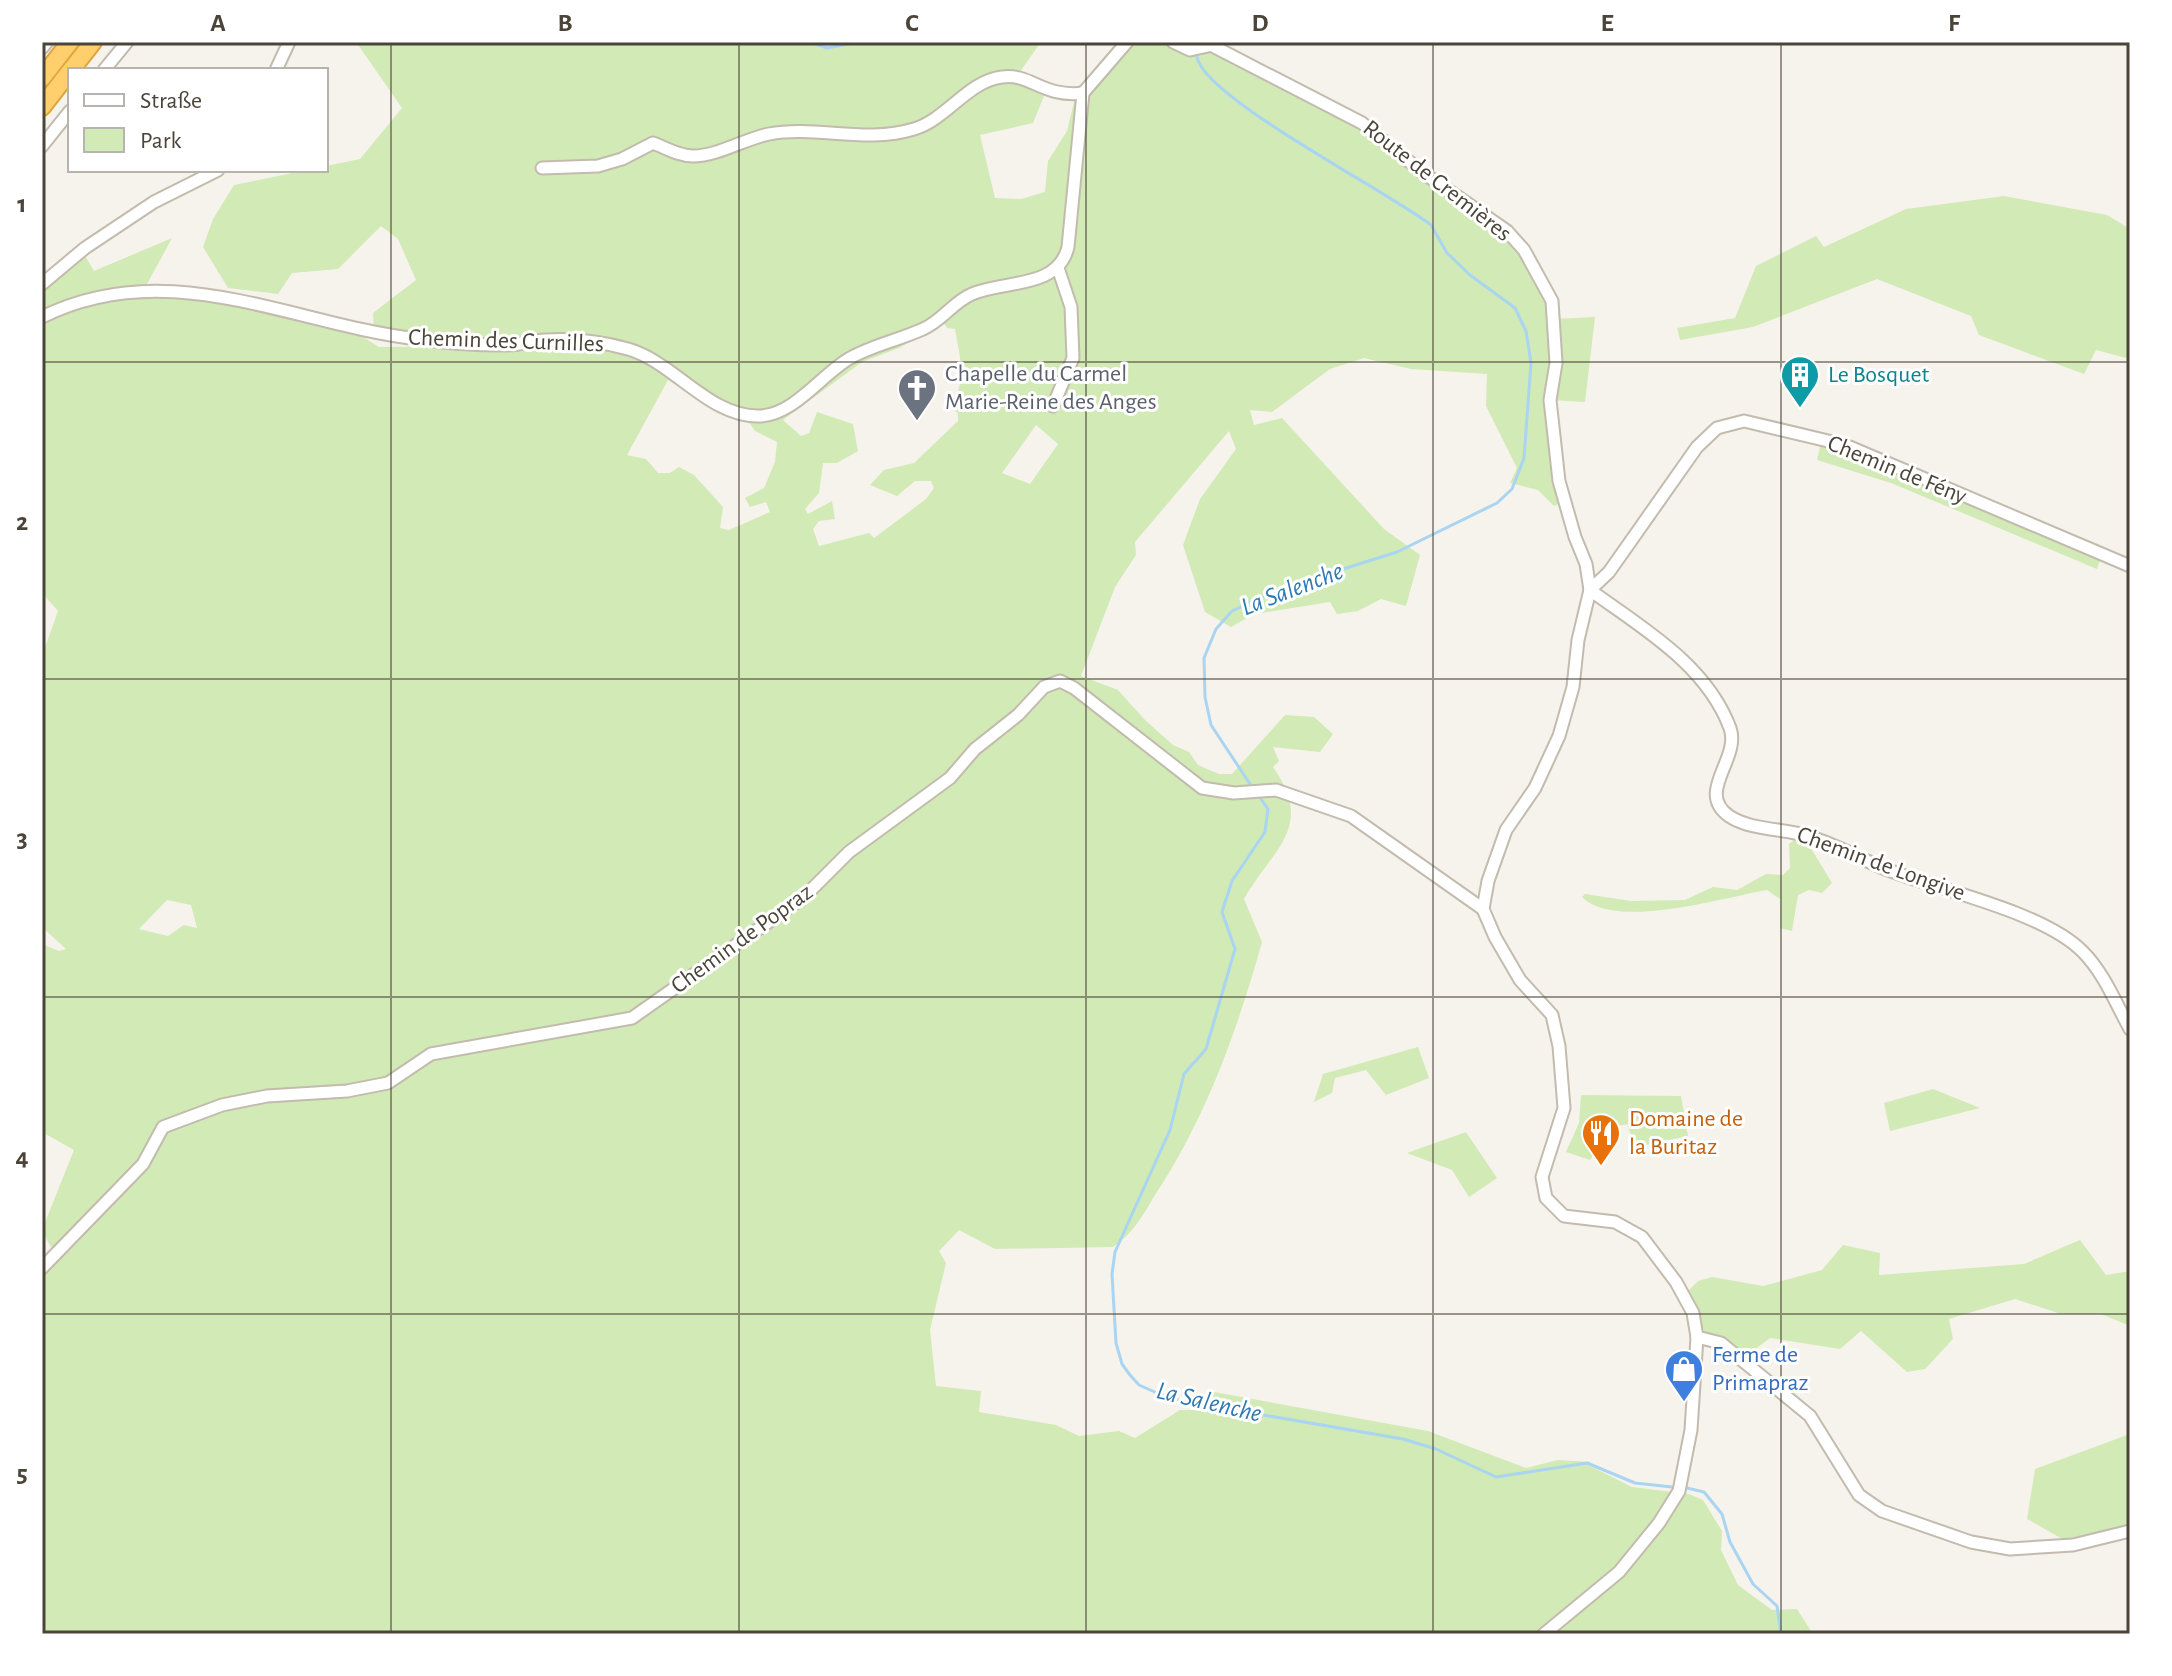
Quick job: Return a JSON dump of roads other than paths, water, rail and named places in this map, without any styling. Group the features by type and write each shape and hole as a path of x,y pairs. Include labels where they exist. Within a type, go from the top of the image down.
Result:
{"highway":[{"path":"42,78 70,42"},
{"path":"72,68 93,42"},
{"path":"42,107 68,74"}],"street":[{"path":"42,48 47,42"},
{"path":"106,68 127,42"},
{"path":"277,68 289,42"},
{"path":"1053,406 1073,358 1071,307 1058,268 1068,247 1083,93 1127,42"},
{"path":"1173,42 1190,50 1206,44"},
{"name":"Route de Cremières","path":"1206,44 1292,90 1342,109 1507,231 1524,250 1552,301 1556,363 1550,400 1559,481 1586,564 1590,590"},
{"path":"542,168 598,166 622,159 653,143 682,156 697,156 768,134 789,132 850,137 916,129 999,77 1016,76 1063,95 1083,93"},
{"path":"42,146 68,114"},
{"path":"42,284 85,248 154,202 214,172"},
{"name":"Chemin des Curnilles","path":"42,317 71,303 112,291 155,289 276,308 362,330 417,339 506,346 544,340 601,341 647,355 698,392 734,410 757,417 786,407 849,358 935,323 971,294 1045,276 1058,268"},
{"name":"Chemin de Fény","path":"1590,590 1609,572 1697,447 1717,428 1744,421 1845,445 2130,566"},
{"path":"1544,1634 1604,1586 1636,1553 1679,1491 1688,1454 1697,1337 1693,1313 1676,1282 1642,1237 1615,1222 1564,1216 1546,1198 1542,1177 1564,1108 1559,1046 1552,1015 1520,980 1483,909 1488,881 1506,830 1535,788 1559,736 1573,687 1578,640 1590,590"},
{"name":"Chemin de Longive","path":"1590,590 1666,644 1717,703 1732,733 1729,762 1716,786 1717,801 1728,815 1830,843 1885,869 1959,892 2065,938 2094,964 2130,1029"},
{"name":"Chemin de Popraz","path":"42,1268 136,1173 163,1127 222,1105 267,1096 347,1091 388,1083 431,1054 632,1018 804,897 849,852 950,778 975,749 1018,715 1050,684 1060,681 1074,688 1202,788 1258,793 1276,790 1351,816 1483,909"},
{"path":"1697,1337 1721,1343 1810,1416 1859,1495 1882,1511 1971,1542 2010,1549 2073,1545 2130,1531"}],"waterway":[{"name":"La Salenche","path":"810,42 827,48 859,42"},
{"name":"La Salenche","path":"1197,57 1207,75 1263,119 1431,225 1447,253 1470,275 1515,308 1526,331 1531,363 1524,458 1512,489 1497,503 1397,552 1280,589 1232,611 1216,629 1204,658 1205,697 1211,725 1252,787"},
{"name":"La Salenche","path":"1259,796 1268,809 1265,832 1232,881 1222,912 1235,949 1206,1049 1184,1074 1170,1130 1115,1252 1112,1274 1116,1343 1122,1364 1139,1385 1182,1401 1403,1439 1436,1449 1496,1477 1587,1463 1635,1483 1672,1487"},
{"name":"La Salenche","path":"1687,1488 1704,1492 1722,1514 1730,1542 1753,1584 1777,1606 1781,1634"}],"place":[{"name":"Le Bosquet","path":"1800,409"},
{"name":"Chapelle du Carmel Marie-Reine des Anges","path":"917,422"},
{"name":"Domaine de la Buritaz","path":"1601,1167"},
{"name":"Ferme de Primapraz","path":"1684,1403"}]}
